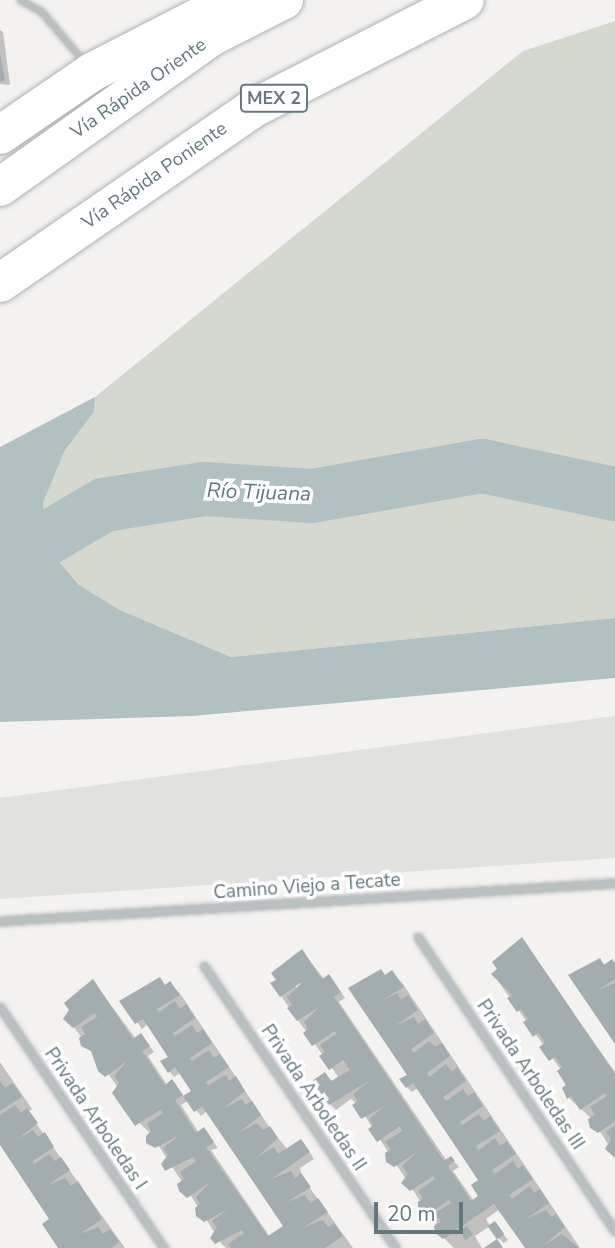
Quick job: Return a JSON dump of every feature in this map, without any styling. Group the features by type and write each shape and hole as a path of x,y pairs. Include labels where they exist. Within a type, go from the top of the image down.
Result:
{"highway":[{"path":"0,135 92,72 231,0"},
{"name":"Vía Rápida Oriente","path":"0,187 211,37 284,0"},
{"name":"Vía Rápida Poniente","path":"0,283 252,108 465,0"}],"street":[{"name":"Camino Viejo a Tecate","path":"0,921 615,883"},
{"name":"Privada Arboledas III","path":"418,937 615,1231"},
{"name":"Privada Arboledas II","path":"204,966 396,1248"},
{"name":"Privada Arboledas I","path":"0,1007 164,1248"}],"lane":[{"path":"20,0 41,11 92,72"}],"shaded area":[{"path":"615,21 615,618 231,657 120,610 79,585 43,543 43,503 65,450 94,412 95,397 523,51"},
{"path":"95,397 94,412 65,450 43,503 43,543 79,585 120,610 231,657 615,618 615,678 192,716 0,722 0,447"},
{"path":"615,716 615,858 0,899 0,798"}],"building":[{"path":"0,53 5,80 0,82"},
{"path":"522,937 615,1074 615,1121 598,1133 590,1128 588,1119 595,1115 590,1107 607,1096 605,1093 580,1110 571,1096 567,1099 562,1088 566,1085 557,1071 562,1067 555,1057 549,1061 539,1047 545,1043 538,1033 533,1037 523,1022 528,1019 521,1009 517,1012 507,998 512,995 491,974 497,969 492,962"},
{"path":"302,949 322,979 329,974 341,992 334,997 444,1161 451,1156 455,1161 448,1166 471,1201 478,1196 471,1185 478,1180 413,1083 406,1088 399,1079 407,1075 348,988 381,969 385,975 392,970 404,987 379,1002 397,993 401,1000 408,995 418,1010 395,1026 414,1017 418,1024 425,1019 434,1033 411,1049 414,1053 429,1041 435,1047 442,1043 450,1056 427,1073 429,1077 446,1064 452,1072 457,1067 466,1081 443,1097 446,1101 463,1089 468,1096 474,1092 483,1106 460,1122 462,1125 479,1114 484,1121 490,1116 500,1131 476,1146 479,1150 495,1138 500,1146 507,1141 516,1154 492,1170 495,1174 513,1161 518,1169 523,1165 533,1179 509,1195 512,1199 530,1186 534,1193 540,1189 549,1203 526,1219 546,1210 551,1217 556,1214 565,1227 543,1246 562,1234 579,1248 525,1248 494,1204 443,1239 435,1233 434,1226 441,1222 435,1213 451,1203 449,1200 427,1215 418,1209 418,1202 423,1198 418,1191 435,1179 433,1176 410,1191 401,1183 408,1174 402,1166 417,1152 394,1167 386,1162 385,1153 391,1149 385,1142 402,1131 400,1126 377,1142 368,1129 373,1125 369,1119 385,1106 361,1119 352,1105 358,1101 353,1094 369,1081 329,1105 312,1081 325,1072 331,1081 350,1070 343,1060 329,1070 319,1056 325,1052 320,1045 336,1034 335,1031 312,1046 303,1033 308,1029 304,1022 319,1007 297,1021 287,1008 292,1005 287,997 302,982 280,997 270,983 276,980 271,973"},
{"path":"600,958 604,965 612,959 615,963 615,979 598,990 615,983 615,1044 568,975"},
{"path":"160,977 165,985 170,981 180,995 157,1009 159,1012 175,1001 180,1009 186,1004 195,1018 173,1033 175,1036 192,1025 197,1033 203,1029 212,1043 190,1058 192,1061 209,1050 214,1058 220,1054 229,1067 206,1082 208,1085 226,1075 229,1081 236,1076 245,1091 224,1108 242,1099 245,1105 252,1101 261,1115 240,1132 257,1123 263,1130 270,1126 278,1138 257,1157 274,1147 278,1154 301,1139 310,1152 271,1179 291,1171 295,1178 301,1173 311,1187 287,1202 305,1195 310,1203 318,1198 328,1212 304,1227 323,1220 328,1227 334,1223 343,1236 325,1248 231,1248 228,1244 244,1233 242,1230 215,1244 210,1238 217,1227 212,1221 228,1209 204,1222 196,1216 195,1208 200,1204 196,1197 210,1182 187,1198 179,1191 177,1184 184,1179 180,1172 196,1161 193,1157 165,1171 161,1164 168,1155 163,1148 178,1136 155,1148 146,1143 146,1136 151,1131 147,1124 163,1113 160,1110 135,1126 112,1093 119,1083 114,1076 127,1061 105,1077 98,1071 91,1051 81,1046 79,1038 85,1034 81,1027 97,1017 95,1013 73,1028 63,1019 69,1010 64,1003 93,979 133,1039 141,1033 150,1046 142,1051 165,1085 172,1079 183,1095 175,1100 196,1133 204,1127 214,1142 206,1147 268,1236 283,1226 202,1106 194,1112 183,1096 191,1091 175,1067 168,1073 160,1061 168,1057 143,1019 135,1024 119,1001"},
{"path":"0,1081 5,1088 13,1083 22,1097 0,1111"},
{"path":"15,1105 21,1113 27,1108 38,1123 17,1140 33,1130 38,1137 45,1132 54,1147 33,1161 34,1164 49,1154 55,1161 61,1157 70,1170 48,1185 65,1178 71,1186 78,1181 102,1219 80,1234 98,1227 103,1234 110,1229 119,1242 111,1248 58,1248 42,1224 49,1219 0,1145 0,1115"},
{"path":"615,1125 615,1158 605,1149 611,1139 606,1132"},
{"path":"495,1221 504,1234 497,1239 488,1226"},
{"path":"467,1226 473,1235 466,1240 460,1231"},
{"path":"497,1239 503,1248 484,1248"}],"waterway":[{"name":"Río Tijuana","path":"0,566 104,505 204,489 312,496 482,466 615,494"}]}
